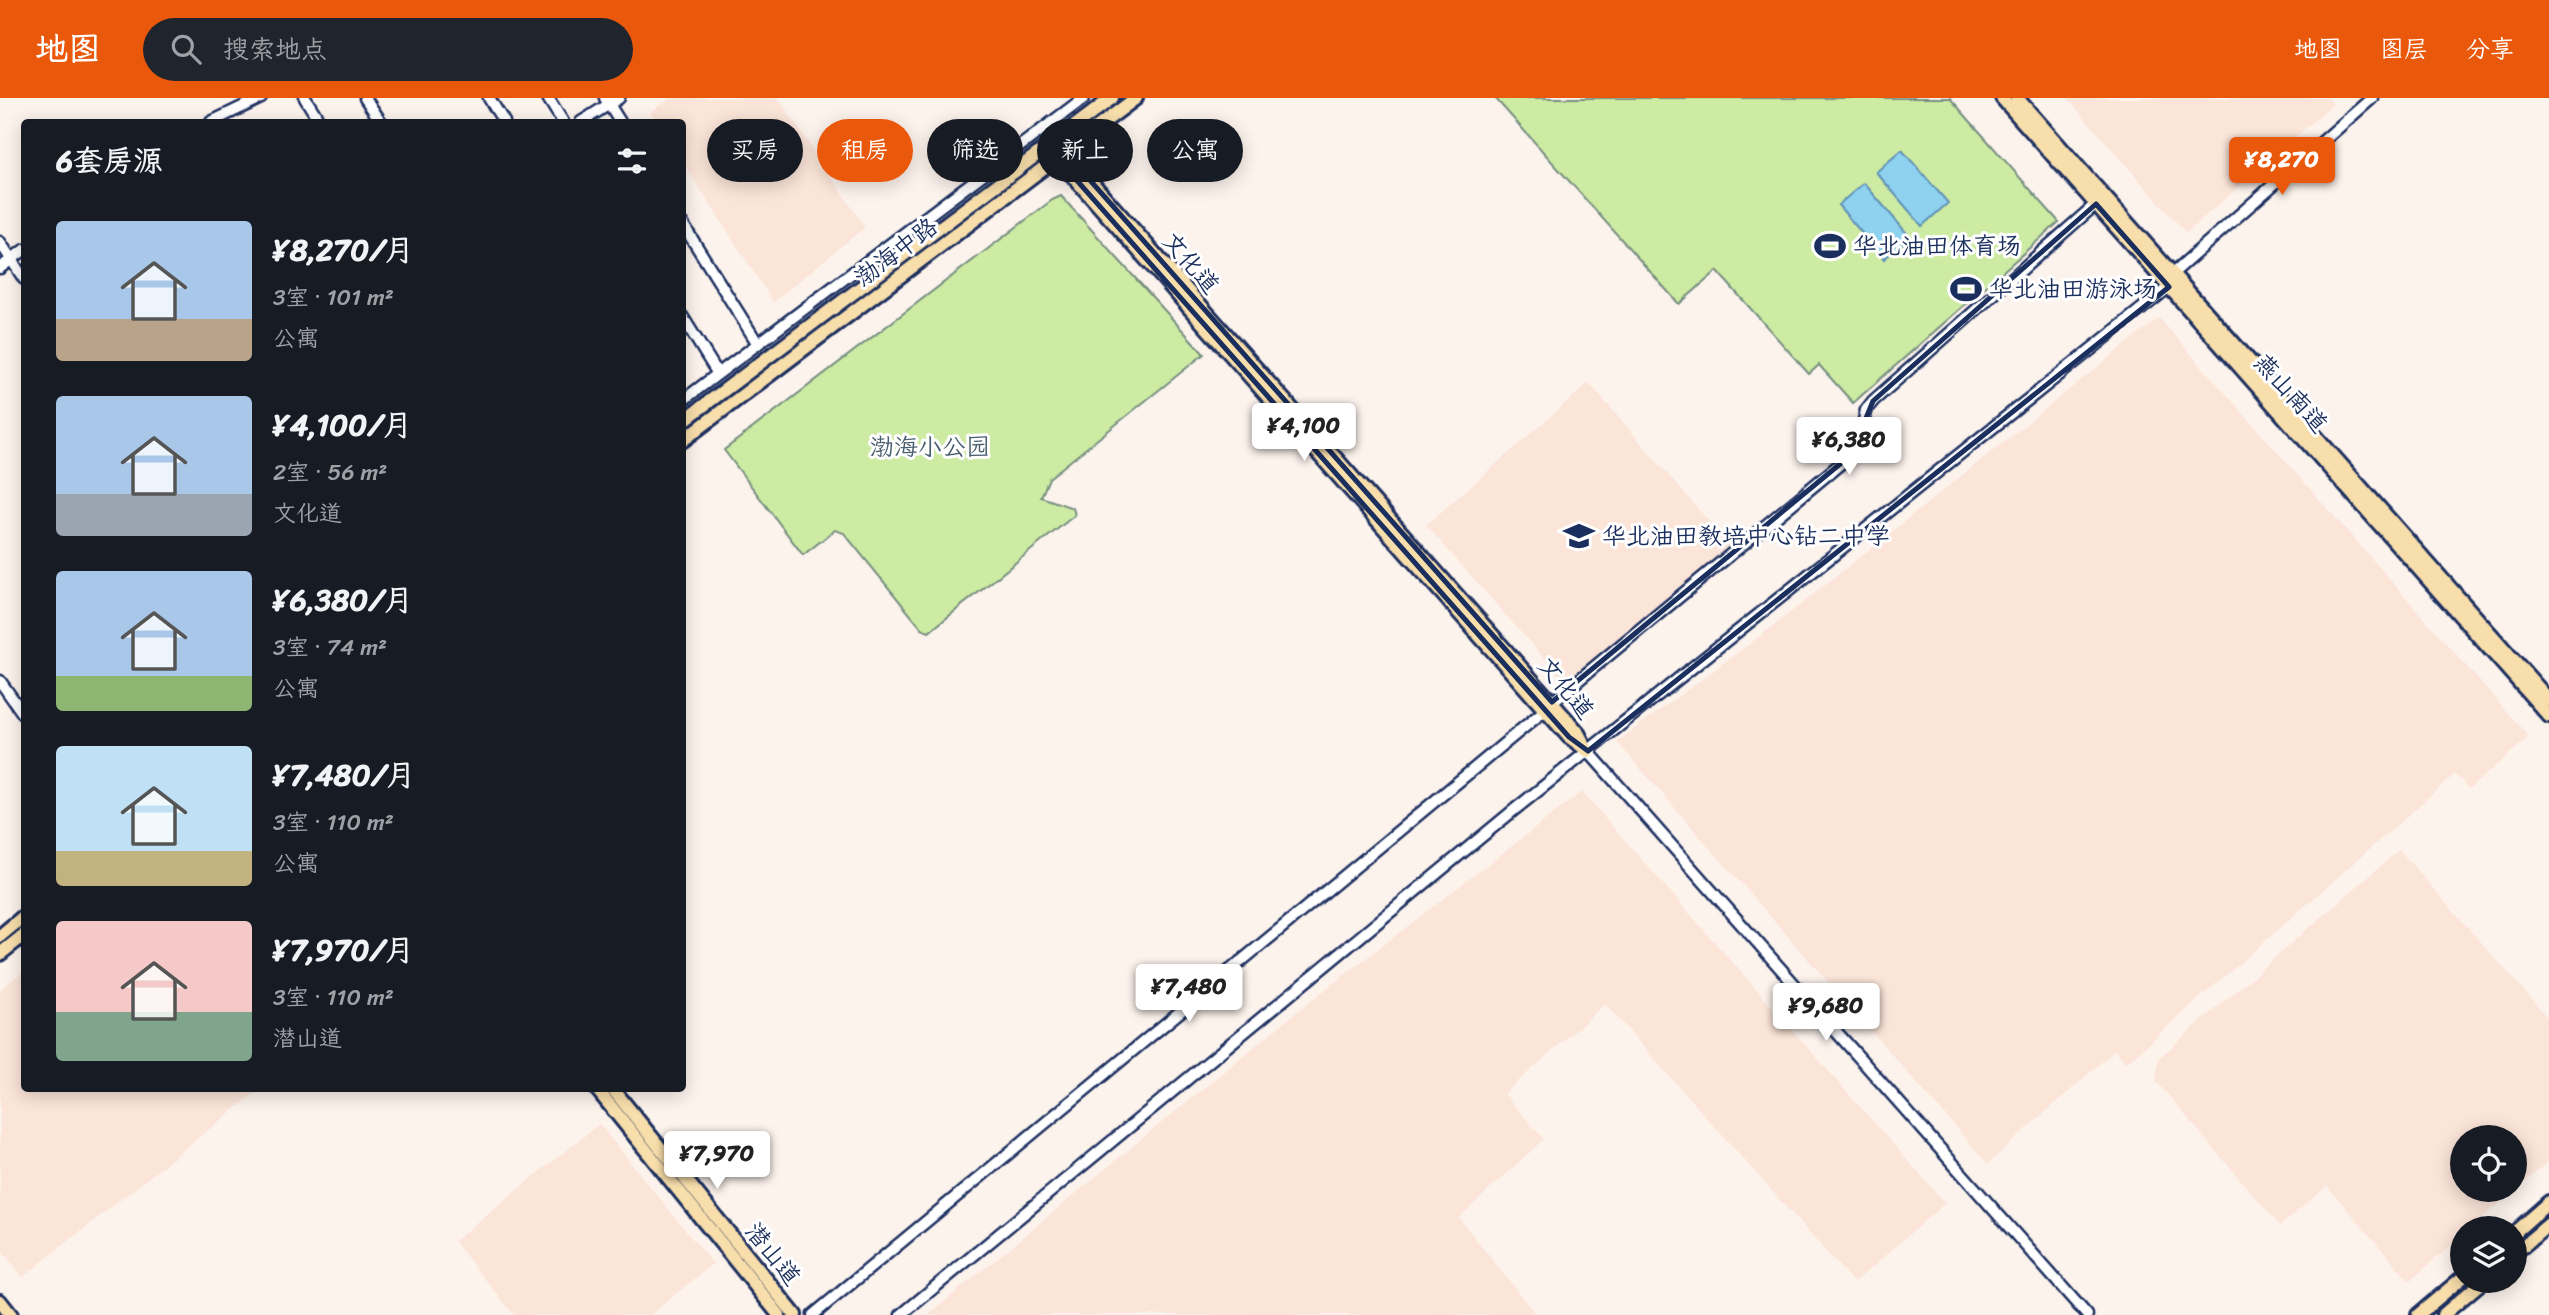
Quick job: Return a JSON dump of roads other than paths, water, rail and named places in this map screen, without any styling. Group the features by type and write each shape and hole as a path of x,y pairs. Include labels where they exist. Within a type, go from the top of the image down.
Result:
{"main road":[{"name":"渤海中路","path":"1084,119 1112,98"},
{"name":"渤海中路","path":"1108,119 1136,98"},
{"name":"燕山南道","path":"2002,98 2096,204 2171,280 2549,700"},
{"name":"燕山南道","path":"2017,98 2549,716"},
{"name":"渤海中路","path":"686,419 1037,155"},
{"name":"渤海中路","path":"686,438 1037,173"},
{"name":"文化道","path":"1085,182 1548,706 1577,731 1588,751"},
{"path":"0,936 21,918"},
{"path":"0,954 21,937"},
{"name":"潜山道","path":"599,1092 779,1315"},
{"name":"潜山道","path":"615,1092 795,1315"},
{"path":"2527,1221 2549,1202"},
{"path":"2527,1243 2549,1224"},
{"path":"2418,1315 2450,1288"},
{"path":"2443,1315 2469,1293"},
{"path":"0,1301 11,1315"}],"street":[{"path":"217,119 261,98"},
{"path":"305,98 318,119"},
{"path":"365,98 379,119"},
{"path":"489,98 502,119"},
{"path":"548,98 561,119"},
{"path":"585,119 607,101 619,98"},
{"path":"686,398 1084,98"},
{"path":"901,1315 1588,751 2171,280 2372,98"},
{"path":"607,101 618,119"},
{"path":"813,1315 1851,455 1860,440 1866,410 1873,401 2096,204"},
{"path":"686,229 758,344"},
{"path":"0,242 21,274"},
{"path":"0,268 21,252"},
{"path":"686,322 718,374"},
{"path":"0,681 21,711"},
{"path":"1588,751 2087,1315"}],"water":[{"path":"1902,150 1948,203 1922,226 1876,172"},
{"path":"1864,183 1910,237 1884,259 1838,205"}],"place":[{"name":"华北油田体育场","path":"1830,246"},
{"name":"华北油田游泳场","path":"1966,289"},
{"name":"华北油田教培中心钻二中学","path":"1579,536"}],"park label":[{"name":"渤海小公园","path":"930,447"}]}
